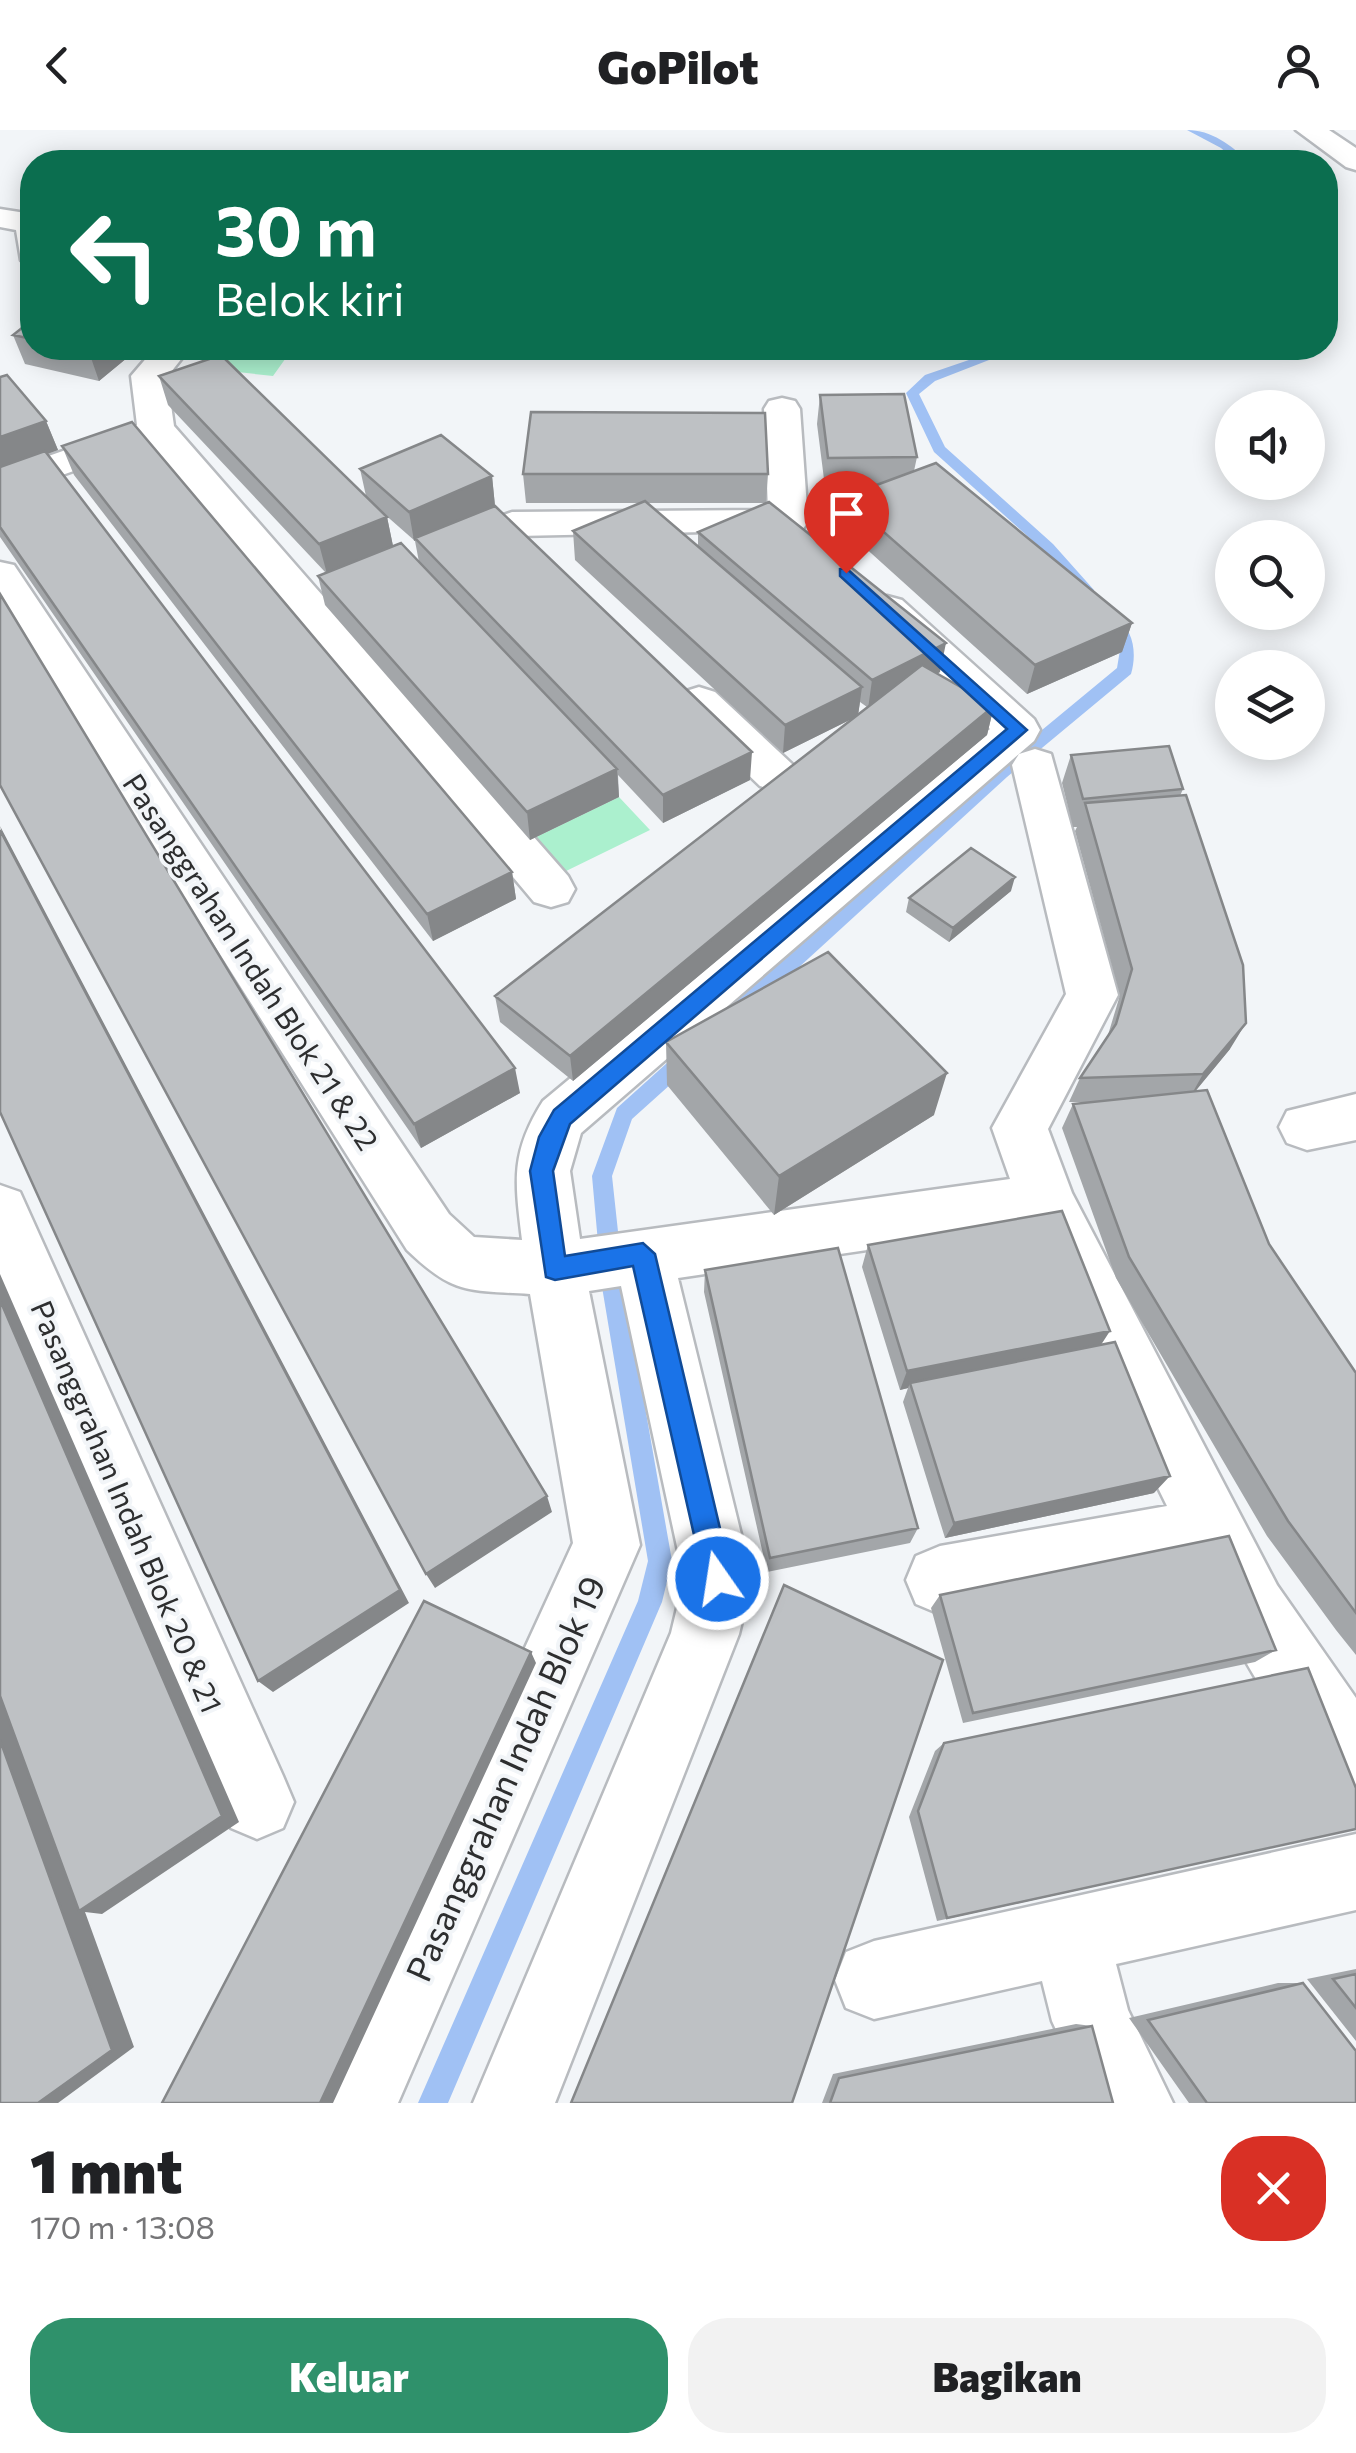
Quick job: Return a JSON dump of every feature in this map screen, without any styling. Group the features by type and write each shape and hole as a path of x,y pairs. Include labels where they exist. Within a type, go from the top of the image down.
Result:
{"street":[{"path":"1310,130 1356,161"},
{"path":"163,360 150,376 156,428 323,596 552,889"},
{"path":"409,564 512,524 802,534 782,409"},
{"path":"0,486 156,428"},
{"path":"512,524 554,564"},
{"name":"Pasanggrahan Indah Blok 21 & 22","path":"0,574 428,1232 462,1263 555,1269 1045,1199"},
{"path":"860,586 1026,748 1092,995 1020,1128 1045,1199 1253,1609 1327,1719 1356,1752"},
{"path":"665,670 776,775"},
{"name":"Pasanggrahan Indah Blok 19","path":"357,2103 607,1545 604,1509 555,1269 542,1171 550,1137 562,1117 1026,748"},
{"name":"Pasanggrahan Indah Blok 20 & 21","path":"0,1210 256,1802"},
{"path":"514,2103 705,1634 718,1579 643,1254"},
{"path":"940,1580 1212,1531"},
{"path":"874,1980 1356,1872"},
{"path":"1068,1936 1092,2022 1132,2103"}],"green space":[{"path":"207,360 284,360 273,376 201,368"},
{"path":"619,797 650,830 560,874 530,840"}],"building":[{"path":"206,360 226,360 387,517 319,544 159,376"},
{"path":"7,375 46,421 0,437 0,377"},
{"path":"904,394 917,457 828,458 820,395"},
{"path":"531,412 765,413 768,474 523,474"},
{"path":"132,422 512,872 427,914 62,446"},
{"path":"441,435 492,476 409,512 360,469"},
{"path":"45,451 515,1068 414,1124 0,527 0,467"},
{"path":"936,463 1132,623 1035,665 844,497"},
{"path":"645,501 862,687 785,725 573,531"},
{"path":"769,502 946,643 872,680 698,532"},
{"path":"495,506 752,752 663,795 415,538"},
{"path":"401,543 617,769 527,812 318,576"},
{"path":"0,594 547,1496 426,1574 0,785"},
{"path":"922,665 994,706 570,1056 495,996"},
{"path":"1169,746 1183,789 1083,799 1071,755"},
{"path":"1186,795 1243,965 1246,1023 1203,1074 1080,1078 1116,1024 1132,969 1085,803"},
{"path":"0,830 400,1590 258,1681 0,1112"},
{"path":"971,848 1015,877 953,928 909,898"},
{"path":"828,952 947,1073 779,1176 666,1042"},
{"path":"1207,1090 1269,1244 1356,1373 1356,1613 1288,1521 1129,1257 1073,1104"},
{"path":"1062,1211 1110,1331 907,1371 868,1245"},
{"path":"838,1248 918,1528 770,1558 705,1270"},
{"path":"0,1300 222,1816 79,1911 0,1696"},
{"path":"1115,1342 1170,1476 954,1523 910,1383"},
{"path":"1229,1536 1276,1650 973,1713 940,1595"},
{"path":"784,1585 943,1660 792,2103 571,2103"},
{"path":"424,1601 531,1652 320,2103 162,2103"},
{"path":"1308,1668 1356,1788 1356,1829 947,1918 918,1811 944,1743"},
{"path":"0,1740 112,2050 38,2103 0,2103"},
{"path":"1356,1974 1356,2008 1333,1979"},
{"path":"1303,1983 1356,2051 1356,2103 1207,2103 1148,2020"},
{"path":"1092,2026 1113,2103 830,2103 839,2078"}],"waterway":[{"path":"1192,130 1230,150"},
{"path":"980,360 930,378 912,393 939,449 1048,547 1089,593"},
{"path":"743,1007 1001,773 1125,670 1128,650 1115,622"},
{"path":"433,2103 650,1602 660,1561 613,1287 602,1176 624,1114 684,1060"}],"route":[{"path":"718,1579 643,1254 555,1269 542,1171 550,1137 562,1117 1018,730 846,573"}]}
